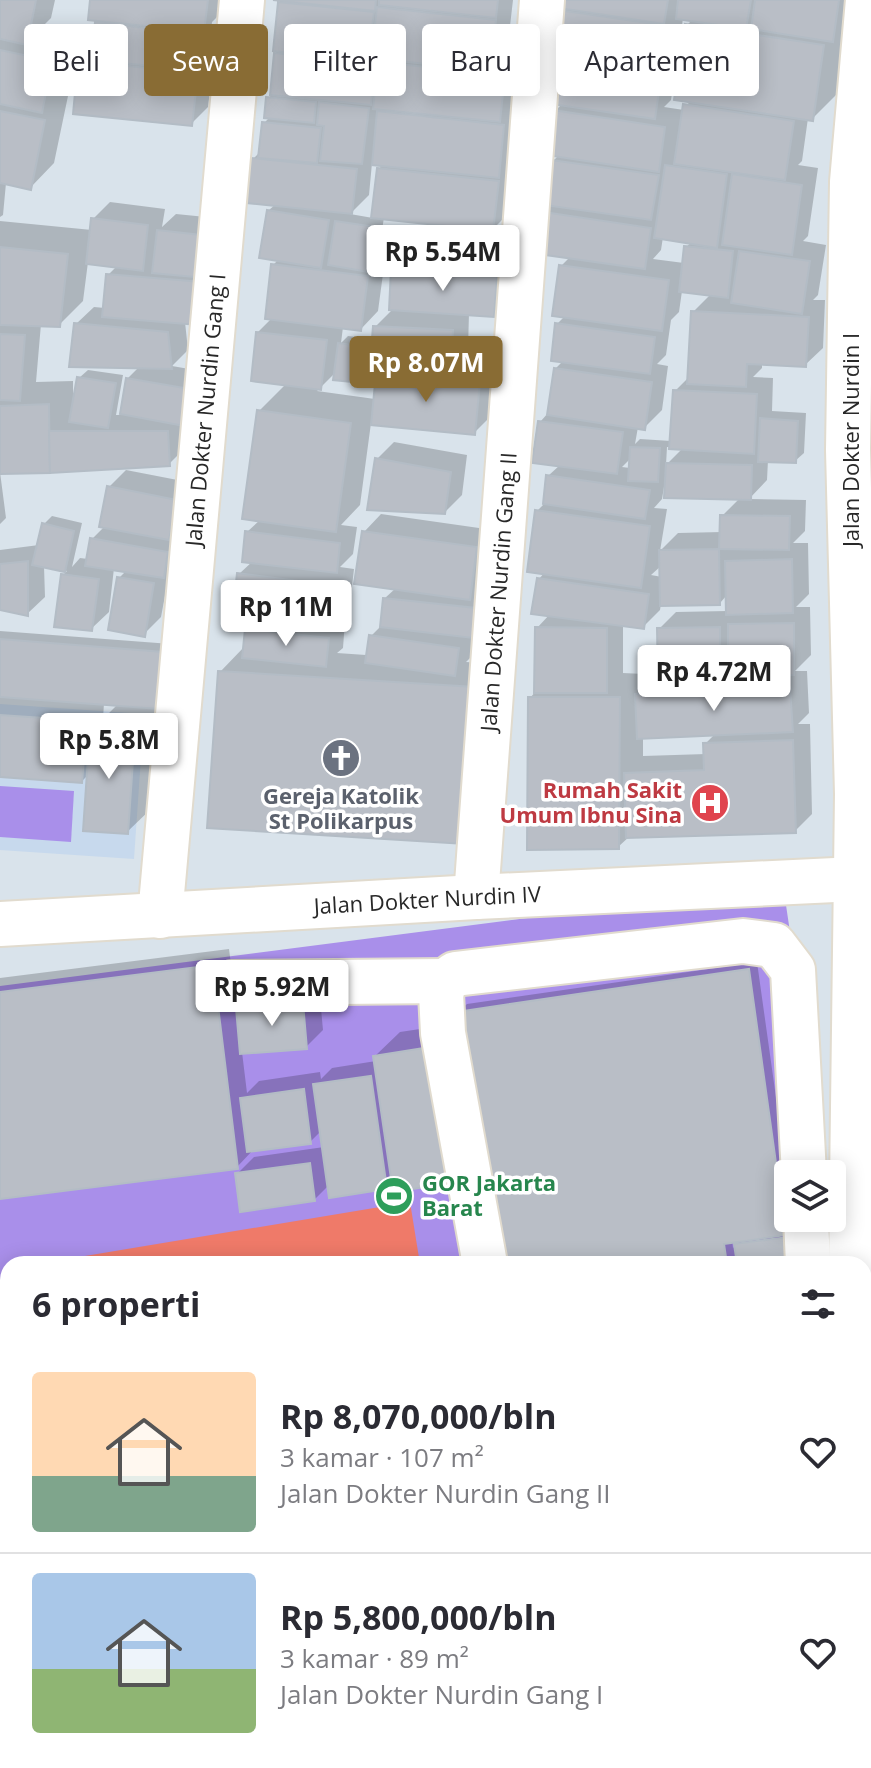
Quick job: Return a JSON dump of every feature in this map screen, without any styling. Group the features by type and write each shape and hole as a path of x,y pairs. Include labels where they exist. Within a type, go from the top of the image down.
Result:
{"street":[{"name":"Jalan Dokter Nurdin Gang I","path":"160,916 242,0"},
{"name":"Jalan Dokter Nurdin Gang II","path":"476,897 542,0"},
{"name":"Jalan Dokter Nurdin I","path":"851,1256 861,860 848,450 852,182 868,0"},
{"name":"Jalan Dokter Nurdin IV","path":"0,924 476,897 861,860"},
{"path":"484,1256 443,1033 441,993 446,981 455,974 743,941 774,945 793,970 803,1160"},
{"path":"232,983 446,981"},
{"path":"807,1232 808,1256"}],"shaded area":[{"path":"0,704 144,714 134,859 0,850"},
{"path":"0,786 74,791 71,842 0,837"},
{"name":"GOR Jakarta Barat","path":"783,885 824,1160 774,1160 774,1232 834,1232 838,1256 0,1256 0,986"},
{"path":"410,1202 419,1256 85,1256"}],"building":[{"path":"0,0 36,0 31,24 24,24 24,44 0,39"},
{"path":"90,0 208,0 205,24 144,26 88,20"},
{"path":"273,0 376,0 375,11"},
{"path":"379,0 498,0 496,18 379,5"},
{"path":"560,0 668,0 664,24 559,8"},
{"path":"678,0 751,0 747,24 711,24 676,19"},
{"path":"755,0 839,0 833,42 759,30 759,24 752,24"},
{"path":"278,2 374,12 373,24 284,24 284,52 273,51"},
{"path":"377,7 496,20 496,24 422,24 422,64 406,62 406,24 375,24"},
{"path":"552,9 654,24 556,24 556,60 545,58"},
{"path":"128,26 144,28 144,65 128,64"},
{"path":"759,35 824,45 813,121 674,100 675,96 759,96"},
{"path":"0,50 24,55 24,96 45,96 42,113 0,104"},
{"path":"274,53 284,54 284,96 372,96 371,105 270,95"},
{"path":"406,65 422,67 422,96 503,96 500,122 373,109 374,96 406,96"},
{"path":"128,66 144,68 144,96 195,96 192,126 73,114 75,96 128,96"},
{"path":"556,68 556,96 658,96 655,119 551,104"},
{"path":"266,97 316,102 314,123 264,118"},
{"path":"319,102 369,108 362,164 320,161 324,126 317,125"},
{"path":"683,104 794,121 785,180 674,164"},
{"path":"553,110 665,127 659,172 546,155"},
{"path":"0,111 45,120 31,190 0,183"},
{"path":"377,111 504,125 499,178 372,165"},
{"path":"262,122 321,128 317,163 258,158"},
{"path":"251,158 357,169 352,214 247,203"},
{"path":"551,160 659,175 651,220 544,205"},
{"path":"665,165 727,174 717,248 654,238"},
{"path":"377,168 499,181 493,231 371,218"},
{"path":"732,174 802,185 792,255 722,245"},
{"path":"267,210 329,220 321,268 259,258"},
{"path":"537,211 651,228 645,269 531,253"},
{"path":"91,218 148,225 143,271 86,264"},
{"path":"335,221 376,227 369,272 328,265"},
{"path":"157,230 210,236 205,278 152,273"},
{"path":"684,246 733,251 728,298 679,292"},
{"path":"0,247 68,254 60,327 0,325"},
{"path":"739,251 810,261 802,314 731,303"},
{"path":"271,264 368,276 361,331 265,319"},
{"path":"559,265 669,280 662,331 552,316"},
{"path":"391,269 497,276 494,317 389,310"},
{"path":"106,274 202,282 198,325 102,317"},
{"path":"691,311 809,317 806,367 747,364 746,387 687,384"},
{"path":"74,323 168,332 172,369 69,367"},
{"path":"555,323 655,337 650,374 551,361"},
{"path":"373,326 453,330 451,369 370,364"},
{"path":"256,332 327,340 321,390 251,381"},
{"path":"0,334 25,335 20,401 0,400"},
{"path":"338,343 366,347 362,383 333,380"},
{"path":"554,368 652,382 645,430 547,415"},
{"path":"376,373 480,382 475,435 371,425"},
{"path":"77,377 116,383 108,428 69,422"},
{"path":"126,378 202,391 195,428 120,414"},
{"path":"673,390 757,394 754,454 669,449"},
{"path":"49,404 50,473 0,474 0,406"},
{"path":"257,410 351,423 336,532 242,519"},
{"path":"760,418 798,421 796,463 758,462"},
{"path":"538,421 623,432 617,474 532,463"},
{"path":"49,431 168,431 170,466 50,473"},
{"path":"630,447 660,448 658,482 628,481"},
{"path":"375,458 451,472 445,514 367,510"},
{"path":"666,463 752,465 751,500 664,498"},
{"path":"546,475 650,490 645,519 543,504"},
{"path":"107,486 177,500 169,540 99,527"},
{"path":"535,510 650,526 641,588 527,572"},
{"path":"720,515 790,516 789,550 719,549"},
{"path":"42,523 74,531 65,572 32,565"},
{"path":"245,531 340,543 337,573 242,562"},
{"path":"362,531 477,547 470,600 354,584"},
{"path":"90,538 168,552 164,578 85,566"},
{"path":"719,549 720,605 660,606 659,550"},
{"path":"792,559 793,613 726,615 725,561"},
{"path":"28,561 28,616 0,610 0,564"},
{"path":"237,573 338,586 332,631 232,620"},
{"path":"61,574 99,579 92,631 54,627"},
{"path":"117,577 154,583 145,637 108,630"},
{"path":"537,578 649,594 644,629 531,614"},
{"path":"383,598 476,608 473,638 380,627"},
{"path":"794,623 794,675 728,676 728,624"},
{"path":"535,627 607,628 607,693 534,693"},
{"path":"720,627 720,681 658,683 657,628"},
{"path":"245,629 329,638 326,667 242,658"},
{"path":"369,635 459,648 455,676 365,663"},
{"path":"0,639 176,653 172,710 0,697"},
{"name":"Gereja Katolik St Polikarpus","path":"218,671 475,687 465,844 207,828"},
{"path":"790,687 793,732 637,739 635,694"},
{"path":"528,697 620,697 619,849 527,850"},
{"path":"0,715 87,721 82,783 0,777"},
{"path":"90,728 135,731 128,834 83,831"},
{"name":"Rumah Sakit Umum Ibnu Sina","path":"793,740 796,833 626,838 624,773 704,770 703,743"},
{"path":"213,965 238,1169 0,1199 0,992"},
{"path":"749,969 776,1160 774,1232 786,1232 786,1235 724,1244 726,1256 491,1256 456,1012"},
{"path":"303,1003 307,1049 240,1054 236,1008"},
{"path":"437,1046 457,1182 393,1192 373,1056"},
{"path":"371,1076 387,1189 329,1198 313,1084"},
{"path":"304,1089 311,1144 247,1152 240,1098"},
{"path":"310,1163 315,1201 240,1212 235,1173"},
{"path":"788,1237 790,1256 736,1256 734,1244"}],"place":[{"name":"Gereja Katolik St Polikarpus","path":"341,758"},
{"name":"Rumah Sakit Umum Ibnu Sina","path":"710,803"},
{"name":"GOR Jakarta Barat","path":"394,1196"}]}
